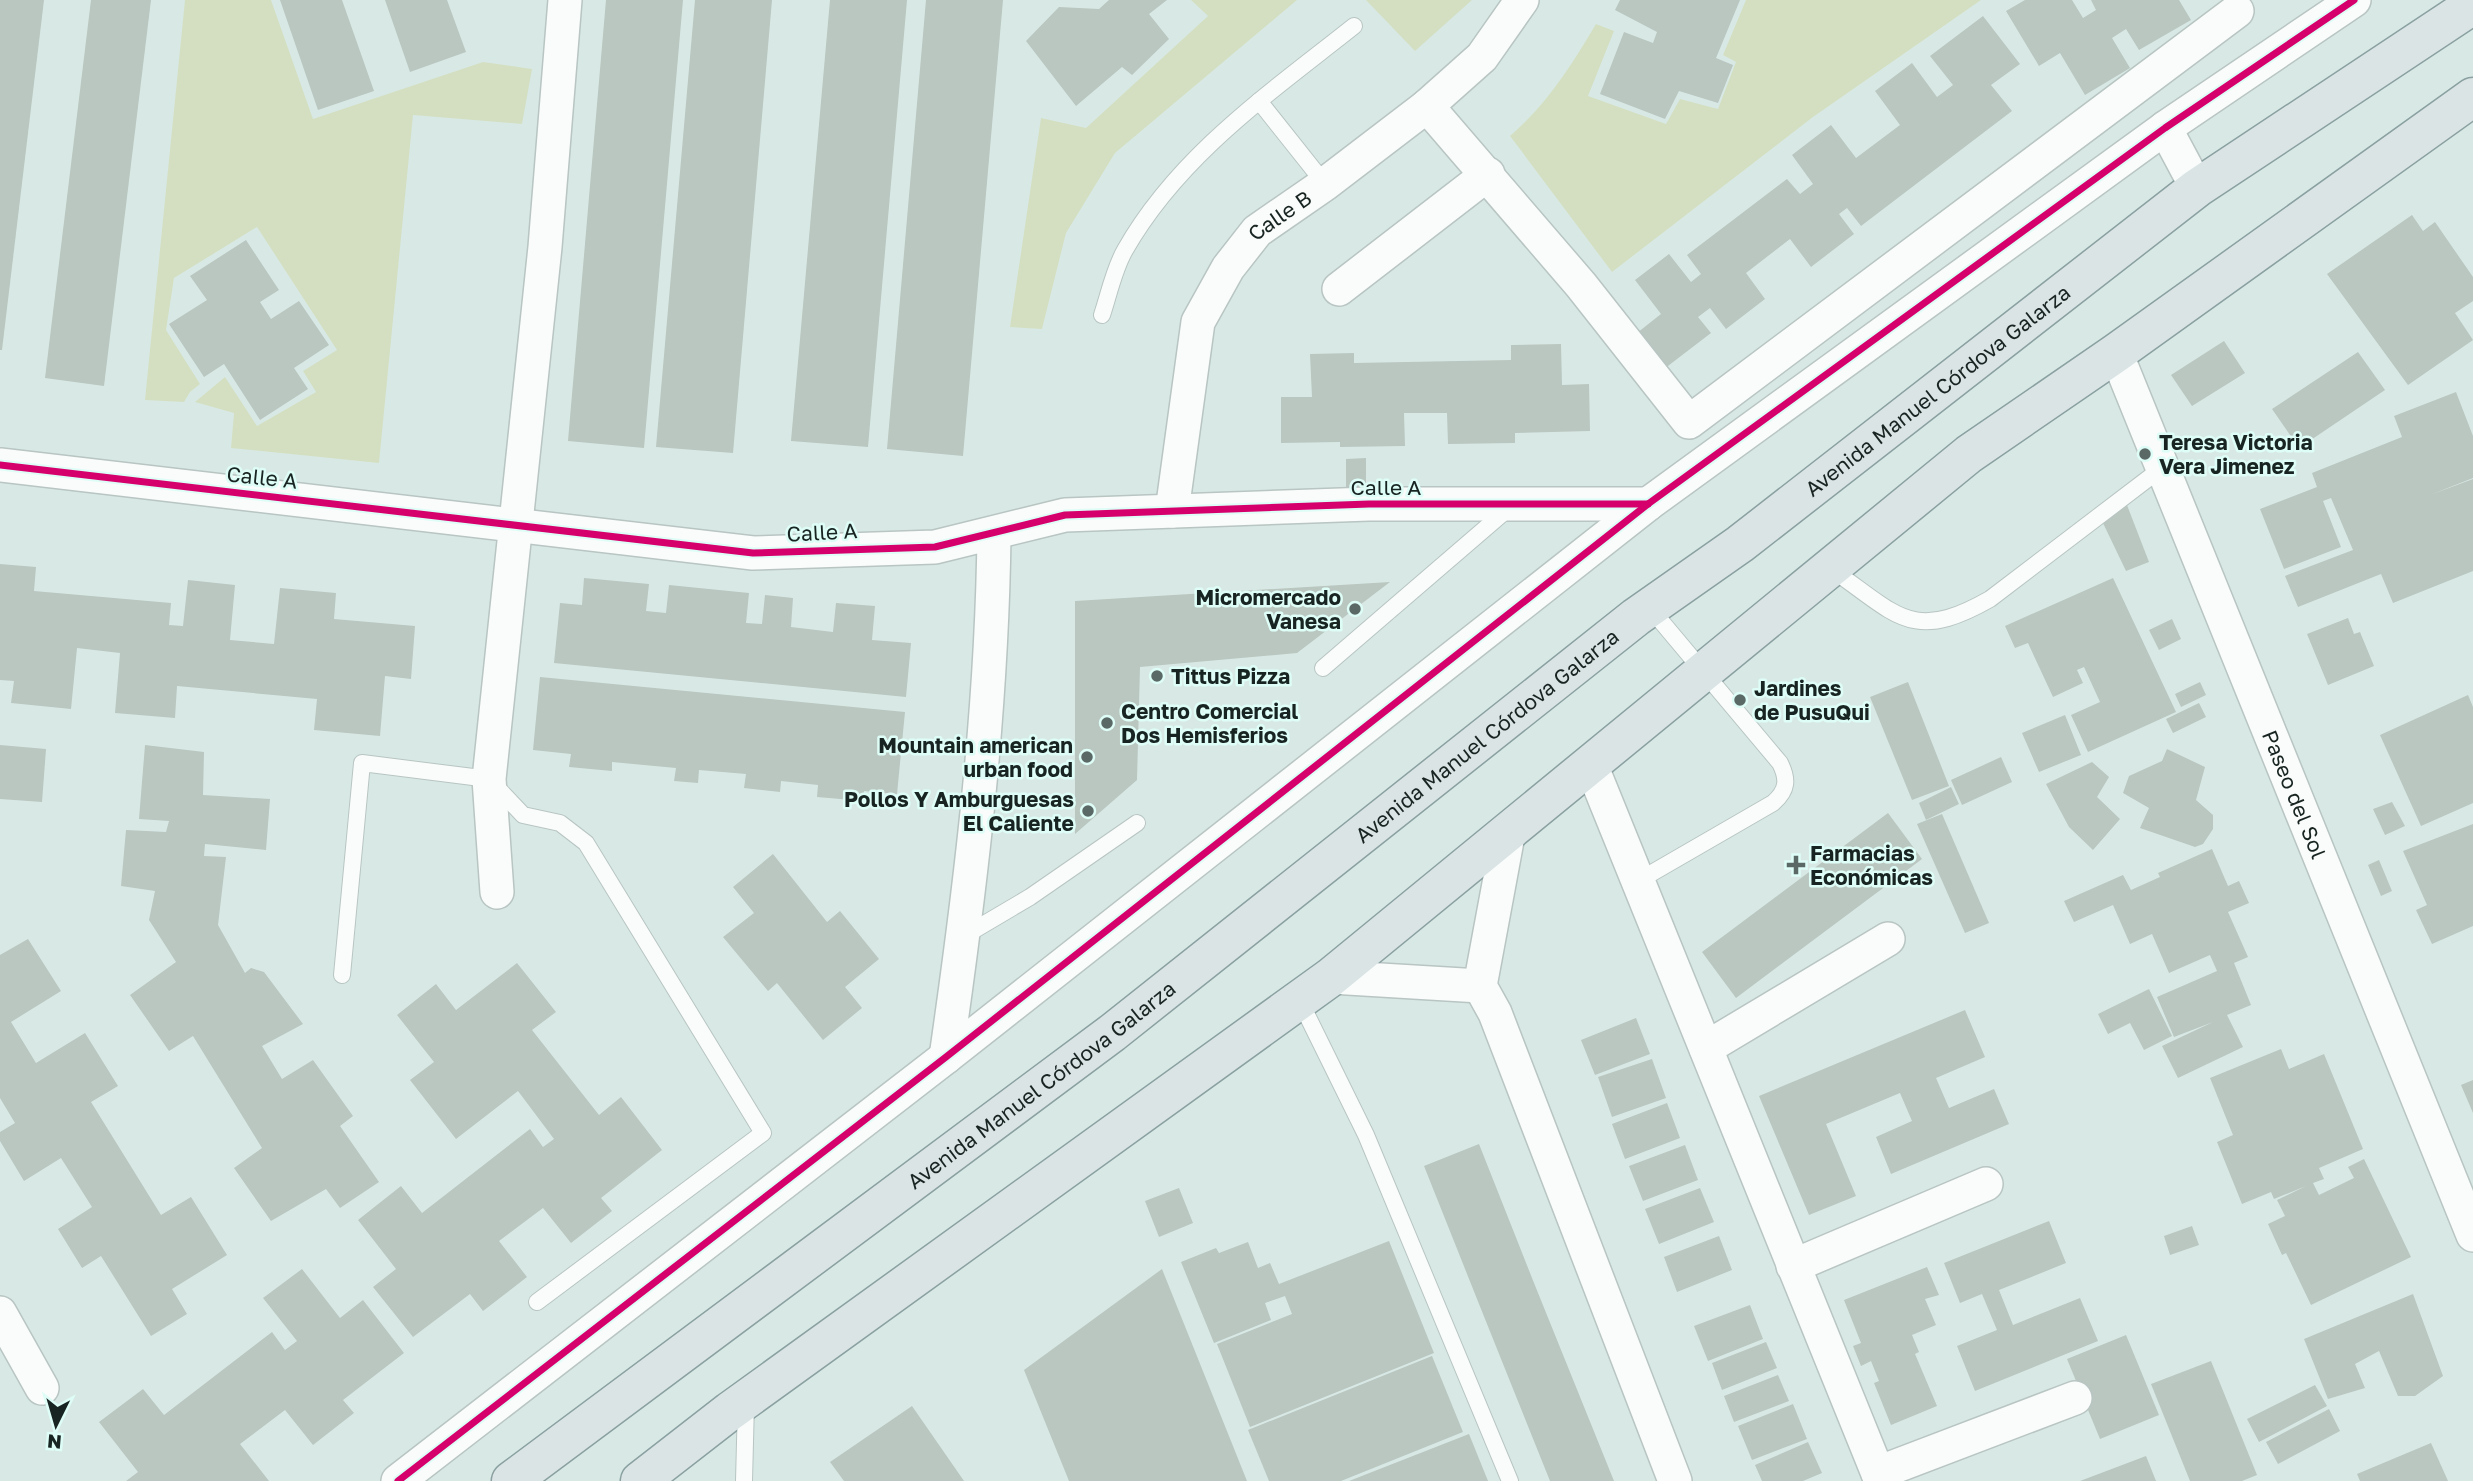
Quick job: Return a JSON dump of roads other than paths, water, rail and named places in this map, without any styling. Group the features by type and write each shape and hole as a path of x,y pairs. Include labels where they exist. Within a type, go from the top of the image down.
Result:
{"main road":[{"name":"Avenida Manuel Córdova Galarza","path":"511,1481 1112,1033 1650,608 1740,544 2197,188 2473,5"},
{"path":"640,1481 746,1400 1331,977 1969,454 2116,353 2473,97"}],"street":[{"path":"497,892 489,779 545,247 565,0"},
{"name":"Calle B","path":"1172,511 1198,322 1212,293 1257,231 1325,184 1427,106 1482,57 1522,0"},
{"path":"398,1481 946,1057 1648,503 2165,128 2354,0"},
{"path":"1427,106 1581,285 1689,422 2237,11"},
{"path":"2165,128 2197,188"},
{"path":"1339,289 1488,174"},
{"name":"Paseo del Sol","path":"2116,353 2473,1236"},
{"name":"Calle A","path":"0,466 753,553 935,547 1065,515 1369,504 1648,503"},
{"path":"946,1057 964,936 993,638 994,534"},
{"path":"1591,765 1879,1477 2075,1398"},
{"path":"1509,830 1480,986 1495,1013 1675,1481"},
{"path":"1706,1048 1888,939"},
{"path":"1331,977 1480,986"},
{"path":"1793,1266 1986,1184"},
{"path":"0,1312 42,1388"}],"lane":[{"path":"1102,315 1124,251 1164,194 1212,140 1354,26"},
{"path":"1259,101 1325,184"},
{"path":"1830,568 1907,619 1938,623 1960,616 1990,599 2162,468"},
{"path":"1323,668 1513,505"},
{"path":"1638,881 1773,803 1782,795 1786,786 1786,775 1780,762 1650,608"},
{"path":"342,975 362,762 489,779 523,815 560,823 586,843 763,1133 537,1302"},
{"path":"964,936 1030,897 1137,822"},
{"path":"1299,999 1366,1135 1510,1481"},
{"path":"744,1481 746,1400"}],"place":[{"name":"Teresa Victoria Vera Jimenez","path":"2145,454"},
{"name":"Micromercado Vanesa","path":"1355,609"},
{"name":"Tittus Pizza","path":"1157,676"},
{"name":"Jardines de PusuQui","path":"1740,700"},
{"name":"Centro Comercial Dos Hemisferios","path":"1107,723"},
{"name":"Mountain american urban food","path":"1087,757"},
{"name":"Pollos Y Amburguesas El Caliente","path":"1088,811"},
{"name":"Farmacias Económicas","path":"1796,865"}]}
